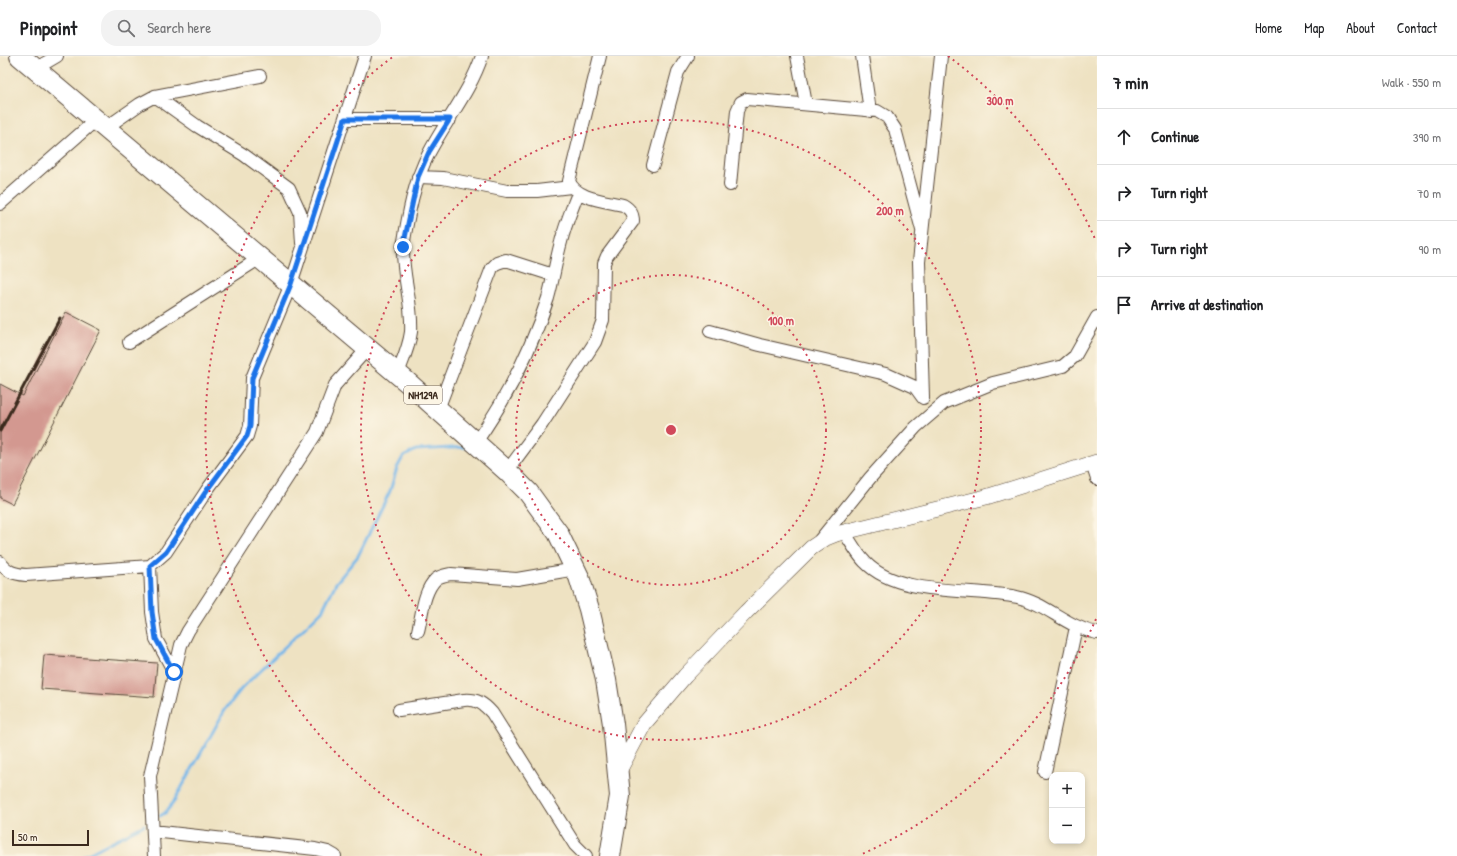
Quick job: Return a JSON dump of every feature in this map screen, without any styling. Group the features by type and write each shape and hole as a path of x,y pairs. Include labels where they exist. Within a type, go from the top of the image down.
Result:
{"highway":[{"name":"NH129A","path":"20,56 102,123 398,373 476,442 528,492 558,533 576,569 589,609 606,680 619,771 620,796 610,856"}],"street":[{"path":"35,69 57,56"},
{"path":"0,562 5,570 26,575 150,566 166,552 207,490 247,436 250,426 252,378 291,284 365,56"},
{"path":"398,373 409,343 411,327 410,305 402,258 418,177 429,152 468,90 482,56"},
{"path":"476,442 493,418 512,386 541,316 553,275 574,190 569,174 600,56"},
{"path":"653,165 678,72 688,56"},
{"path":"797,56 806,104"},
{"path":"862,56 870,111"},
{"path":"923,397 919,270 941,56"},
{"path":"0,204 102,123 155,96 260,76"},
{"path":"155,96 197,126 244,155 289,188 300,212 303,248"},
{"path":"730,185 737,111 741,102 752,99 870,111 883,114 895,129 922,230"},
{"path":"345,119 450,119"},
{"path":"418,177 443,178 507,191 574,190 623,205 629,209 633,215 633,220 607,256 604,263 603,320 595,342 542,424 507,471"},
{"path":"129,342 260,258"},
{"path":"438,409 492,268 497,263 506,260 553,275"},
{"path":"619,771 644,724 685,676 746,612 819,542 870,478 916,427 944,403 976,389 993,383 1063,366 1075,356 1097,317"},
{"path":"710,331 760,345 886,374 915,387 923,397 932,413"},
{"path":"154,856 150,776 181,645 188,631 317,432 334,385 368,348"},
{"path":"819,542 844,532 986,497 1095,463 1097,479"},
{"path":"844,532 865,562 872,569 893,579 920,587 1017,597 1039,606 1076,627 1097,633"},
{"path":"150,566 152,612 156,639 174,672"},
{"path":"418,631 430,587 436,579 442,576 451,574 516,579 576,569"},
{"path":"1045,772 1076,627"},
{"path":"399,710 474,699 484,704 492,714 575,845 586,856"},
{"path":"153,831 315,848 335,856"}],"building":[{"path":"66,312 101,330 12,504 0,498 0,384 23,396"},
{"path":"44,655 157,663 154,697 41,689"}],"waterway":[{"path":"160,816 165,813 173,803 225,710 242,688 322,611 336,583 358,556 390,491 397,468 403,457 416,450 468,447"},
{"path":"84,856 144,825"}],"railway":[{"path":"0,431 60,318"}],"route":[{"path":"174,672 156,639 153,625 150,566 166,552 207,490 247,436 251,415 252,378 291,284 345,119 450,119 429,152 418,177 403,247"}]}
